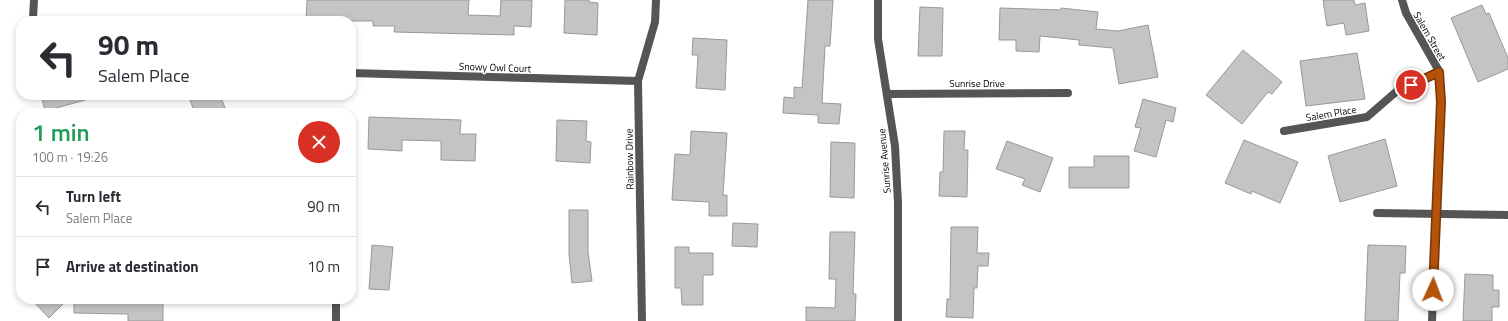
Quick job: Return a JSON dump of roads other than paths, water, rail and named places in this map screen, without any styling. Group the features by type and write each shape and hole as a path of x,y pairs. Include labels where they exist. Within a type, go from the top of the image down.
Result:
{"street":[{"path":"33,16 34,0"},
{"name":"Rainbow Drive","path":"642,321 638,81 655,22 656,0"},
{"name":"Sunrise Avenue","path":"878,0 878,39 895,146 898,203 898,321"},
{"name":"Salem Street","path":"1402,0 1406,13 1439,72 1441,102 1432,321"},
{"name":"Salem Place","path":"1284,131 1367,117 1397,91 1439,72"},
{"name":"Snowy Owl Court","path":"356,73 638,81"},
{"name":"Sunrise Drive","path":"887,94 1068,93"},
{"path":"1377,213 1508,215"},
{"path":"336,304 336,321"}]}
